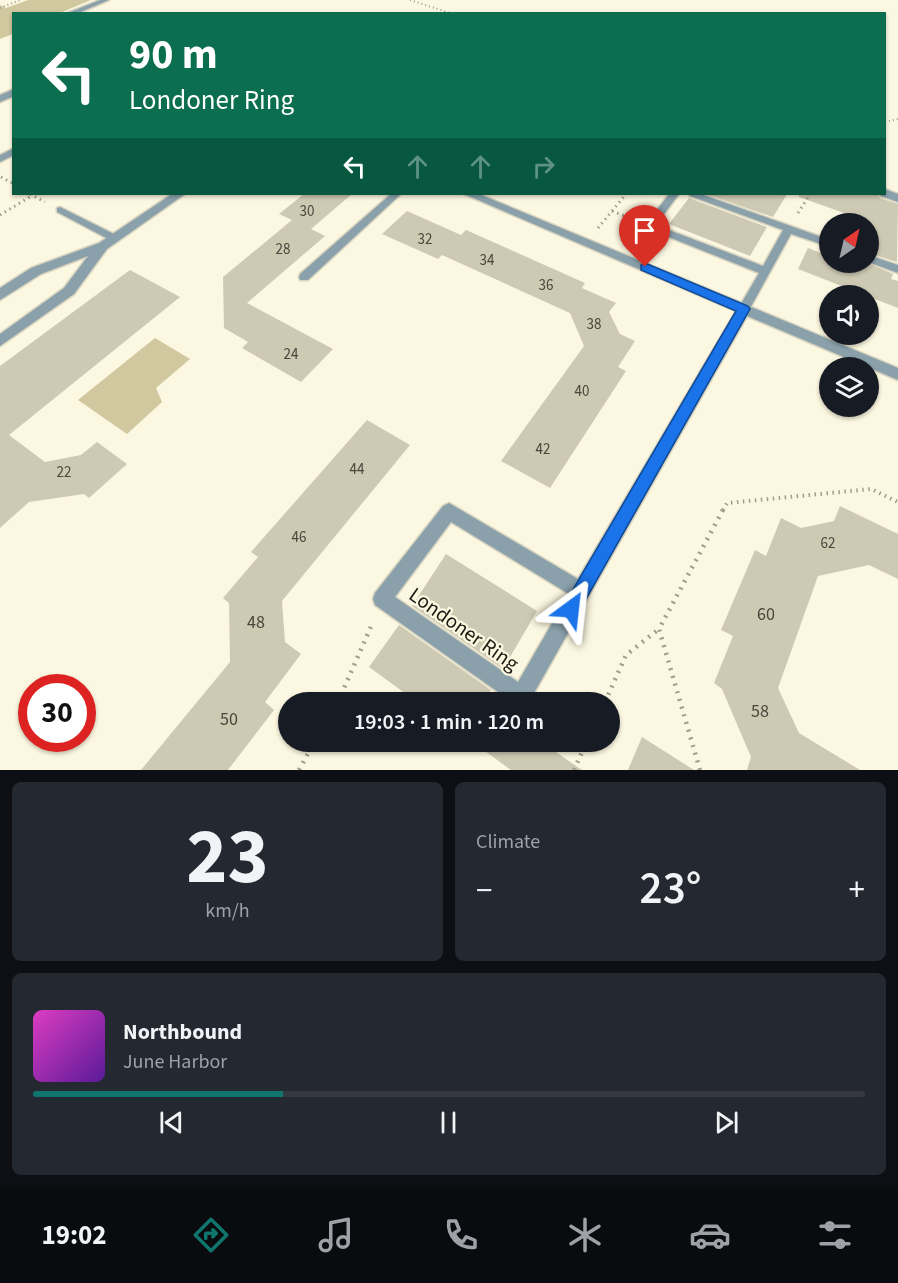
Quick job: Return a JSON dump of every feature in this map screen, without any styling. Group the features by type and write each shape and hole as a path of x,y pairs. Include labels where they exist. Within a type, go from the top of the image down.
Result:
{"street":[{"path":"0,295 36,271 108,242 178,195"},
{"path":"472,195 898,374"},
{"path":"0,341 69,291 108,242"},
{"name":"Londoner Ring","path":"581,591 450,511 382,599 521,696 744,309"}],"lane":[{"path":"73,12 106,0"},
{"path":"304,277 395,195"},
{"path":"673,195 650,226 765,271"},
{"path":"696,195 819,240"},
{"path":"60,210 108,242"},
{"path":"744,309 789,229"},
{"path":"879,262 898,269"}],"path":[{"path":"0,8 20,0"},
{"path":"410,0 447,12"},
{"path":"0,215 33,195"},
{"path":"586,243 625,195"},
{"path":"610,692 626,656 659,629 727,502 871,489 898,502"},
{"path":"342,692 382,599"},
{"path":"659,629 700,770"},
{"path":"299,770 309,752"},
{"path":"574,770 582,752"}],"shaded area":[{"path":"28,0 91,0 62,12 12,12 12,34 0,39 0,5 6,8"},
{"path":"155,338 190,359 156,388 162,402 127,434 78,400"}],"building":[{"path":"303,195 351,195 311,229 325,236 247,303 333,349 301,382 242,348 248,342 224,328 223,277 292,220 279,214"},
{"path":"709,195 786,195 773,217"},
{"path":"799,195 878,195 880,198 898,204 897,262 879,256 879,213 844,213 799,197"},
{"path":"689,198 767,227 750,256 669,224"},
{"path":"407,211 461,235 466,230 585,283 582,288 616,303 609,312 620,334 635,341 618,367 626,371 550,488 501,461 584,346 570,313 442,255 438,259 382,234"},
{"path":"808,248 819,252 819,273 879,273 879,268 893,274 891,279 898,281 898,308 879,301 879,285 839,285 798,269"},
{"path":"130,270 180,297 9,435 45,462 81,455 97,442 127,464 89,498 84,494 29,502 0,528 0,366"},
{"path":"367,420 410,445 282,601 285,642 301,654 265,702 274,710 228,770 141,770 230,662 229,603 223,598 258,557 251,552"},
{"path":"840,506 898,534 898,579 869,565 818,576 778,688 799,733 860,770 747,770 751,757 722,689 714,683 733,636 721,630 755,550 766,556 781,518 801,528 834,521"},
{"path":"446,554 537,611 503,669 412,606"},
{"path":"399,625 491,690 490,692 403,692 369,667"},
{"path":"642,737 694,770 628,770"},
{"path":"486,752 556,752 582,770 511,770"}],"route":[{"path":"571,609 744,309 645,267"}]}
